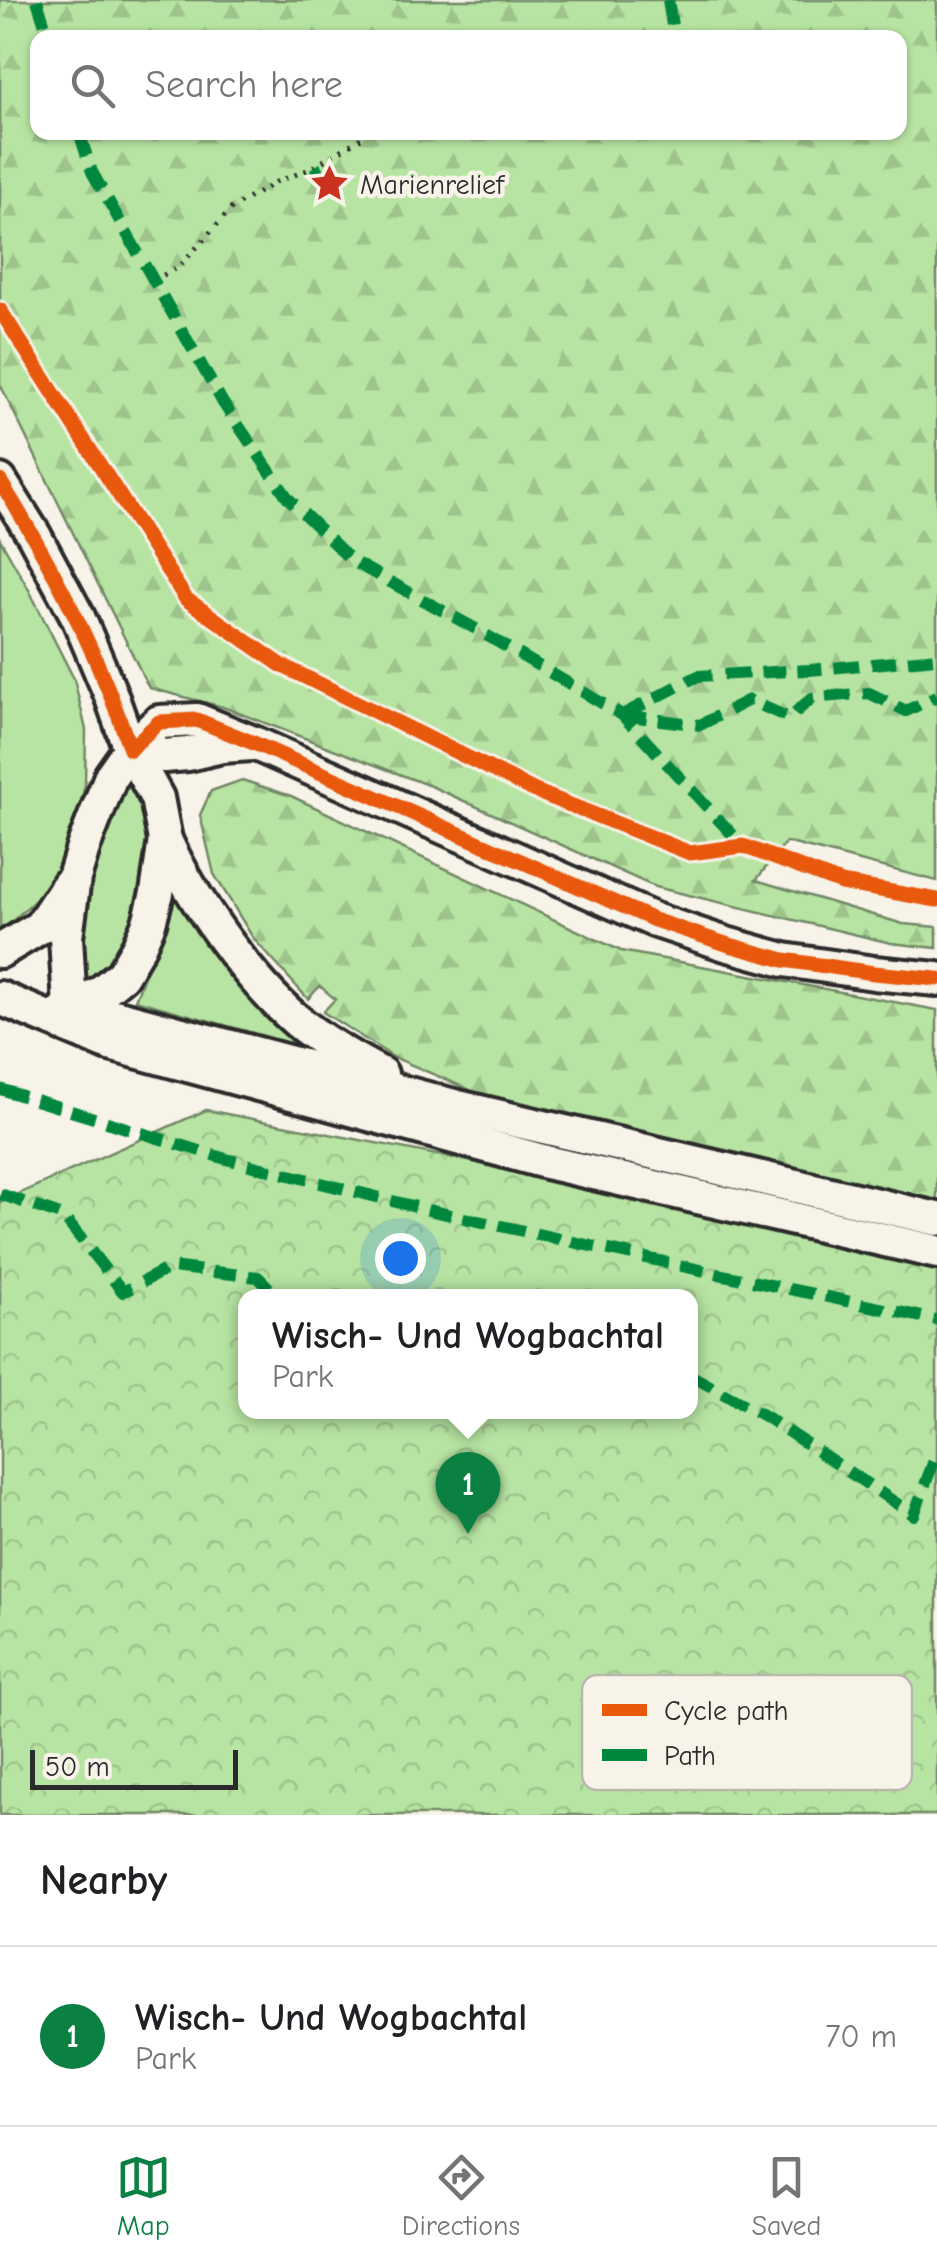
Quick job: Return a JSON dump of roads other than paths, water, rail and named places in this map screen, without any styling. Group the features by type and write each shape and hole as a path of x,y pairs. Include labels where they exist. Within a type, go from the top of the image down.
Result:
{"main road":[{"path":"0,481 78,617 130,749 157,798 165,840 179,871 242,963 296,1020 339,1051 380,1074 454,1106"},
{"path":"130,749 164,756 256,744 654,920 784,960 937,979"},
{"path":"110,1044 82,1024 70,1008 66,938 74,878 84,845 111,776 130,749"},
{"path":"34,1013 53,1015 70,1008 122,976 149,924 165,840"},
{"path":"0,950 40,927 74,878"},
{"path":"0,977 70,1008 454,1106 937,1219"},
{"path":"0,998 110,1044 546,1162 937,1252"}],"lane":[{"path":"743,846 841,883 937,900"}],"place":[{"name":"Marienrelief","path":"330,184"},
{"name":"Wisch- Und Wogbachtal","path":"468,1534"}]}
